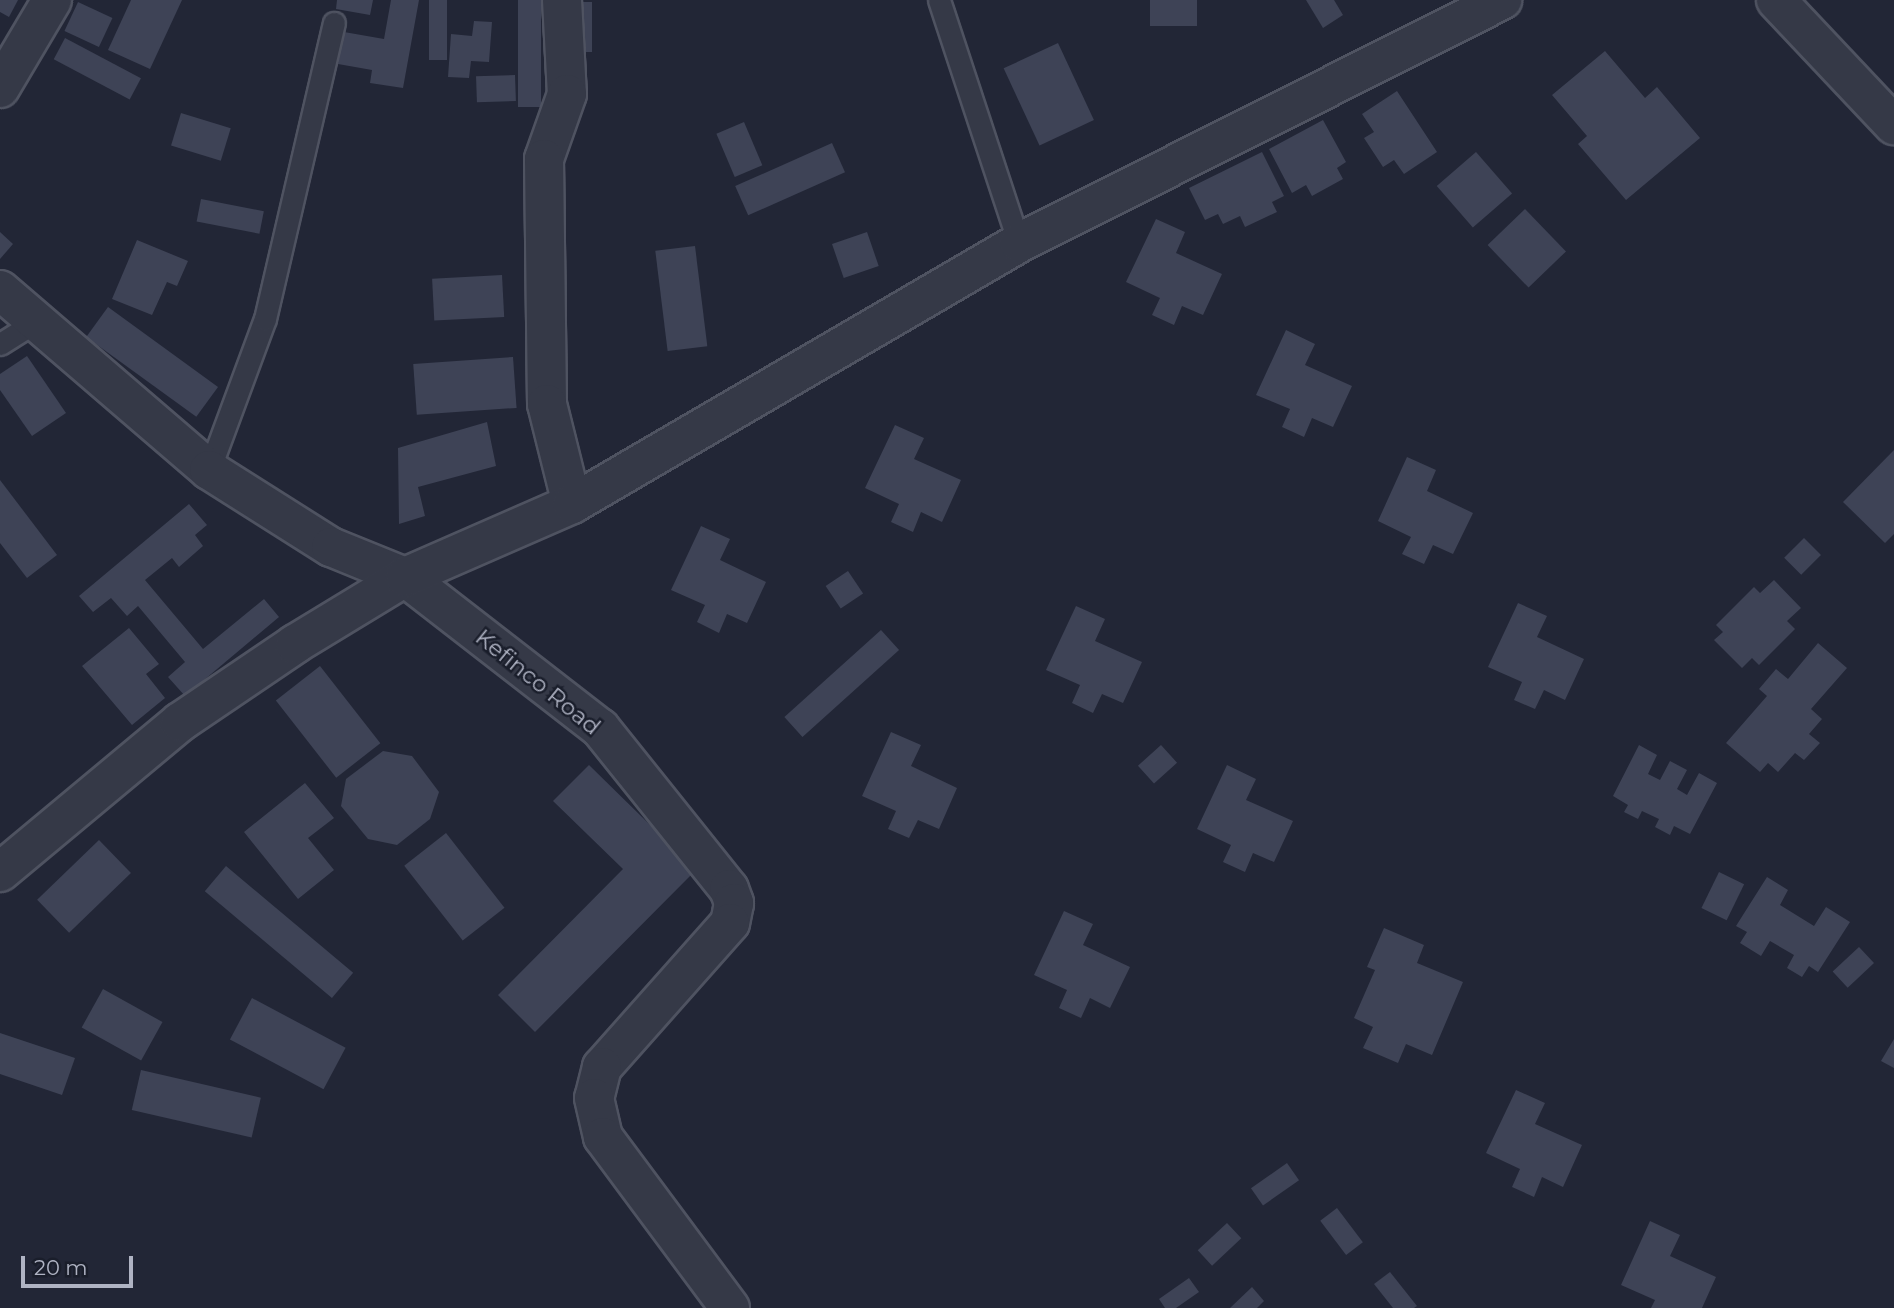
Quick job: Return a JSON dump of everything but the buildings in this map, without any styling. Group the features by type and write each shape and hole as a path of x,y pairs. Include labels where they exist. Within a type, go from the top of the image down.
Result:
{"street":[{"path":"0,88 52,0"},
{"path":"562,0 567,94 544,159 547,404 572,504"},
{"path":"0,872 180,722 295,644 405,577 572,504 1020,243 1502,0"},
{"path":"1776,0 1894,125"},
{"name":"Kefinco Road","path":"0,290 209,470 331,547 405,577 600,728 729,889 734,903 730,923 602,1067 594,1098 603,1137 730,1308"}],"lane":[{"path":"939,0 1020,243"},
{"path":"209,470 265,319 334,23"},
{"path":"0,344 35,322"}]}
